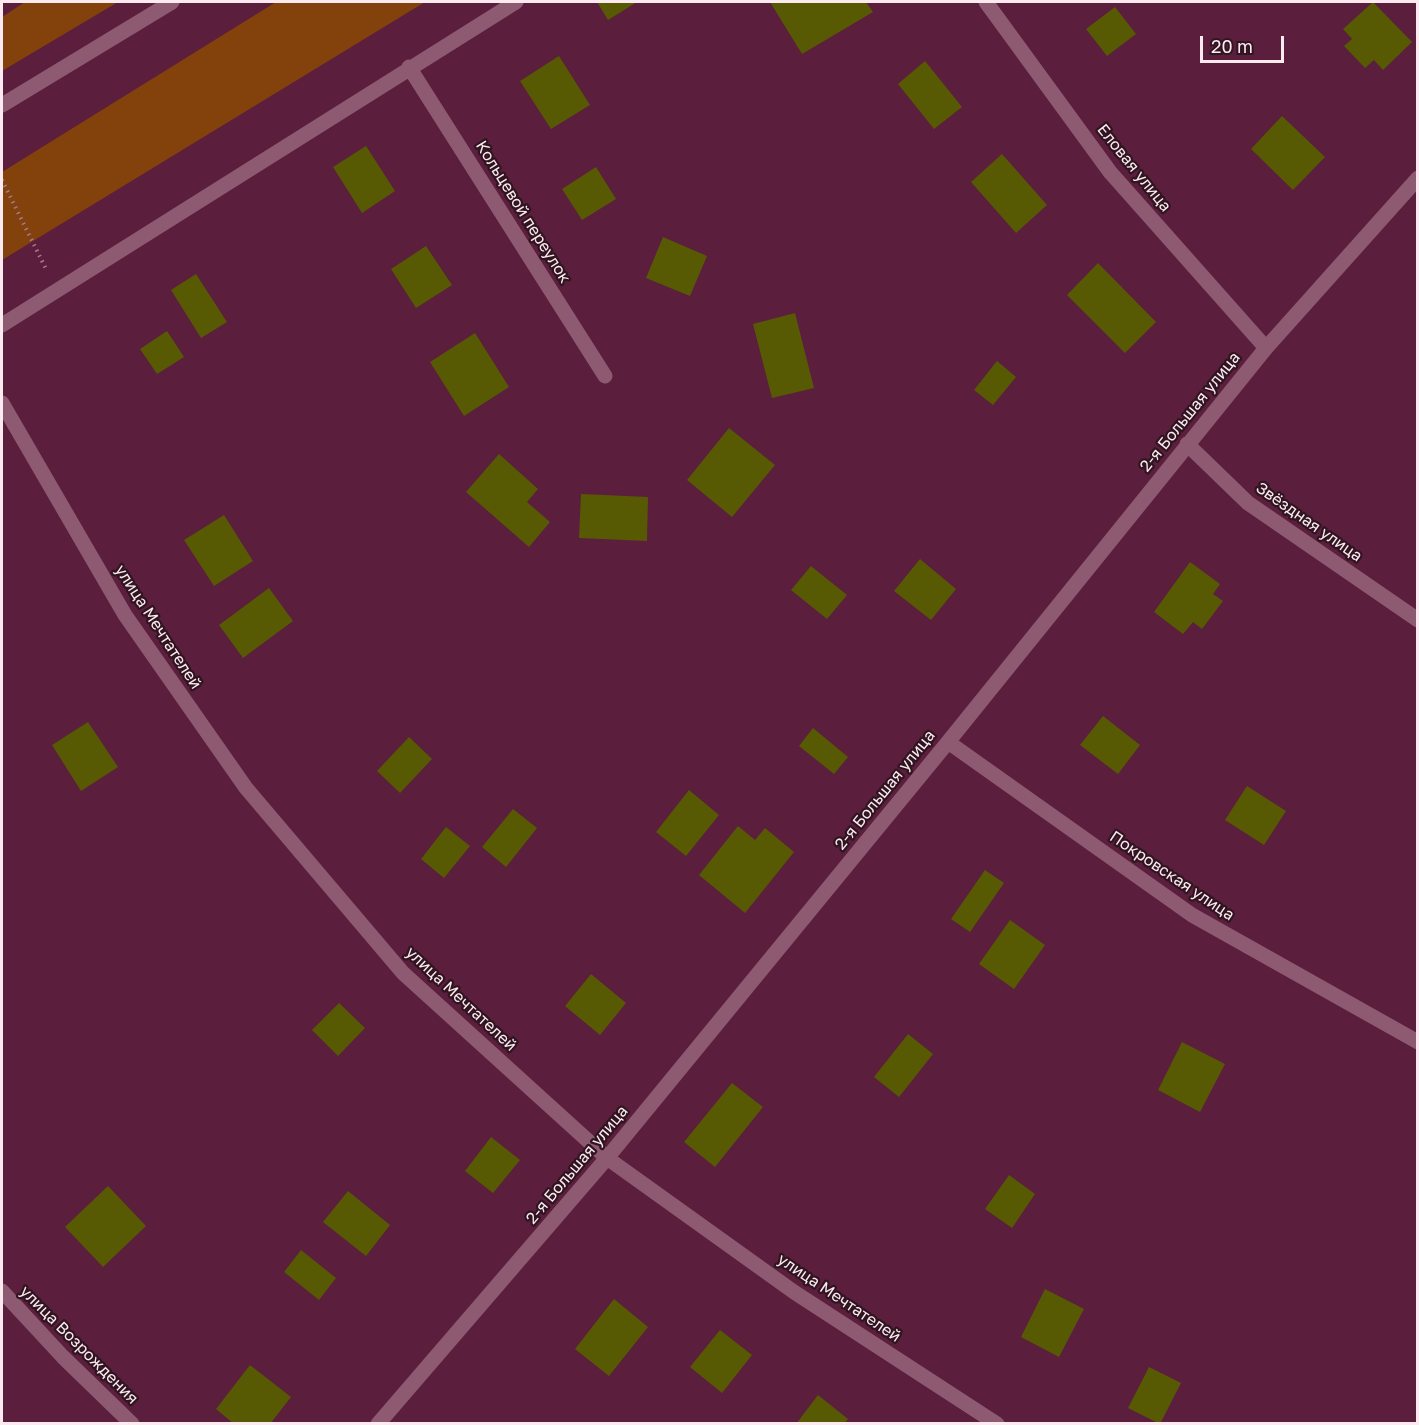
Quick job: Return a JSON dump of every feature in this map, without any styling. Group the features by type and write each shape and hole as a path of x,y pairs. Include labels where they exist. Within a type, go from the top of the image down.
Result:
{"street":[{"path":"2,105 172,2"},
{"path":"2,325 409,67 516,2"},
{"name":"Еловая улица","path":"986,2 1110,172 1266,348"},
{"name":"Кольцевой переулок","path":"409,67 605,375"},
{"name":"2-я Большая улица","path":"378,1424 607,1158 948,742 1266,348 1418,178"},
{"name":"улица Мечтателей","path":"2,403 125,615 246,788 403,973 607,1158 794,1292 997,1424"},
{"name":"Звёздная улица","path":"1187,444 1248,503 1418,620"},
{"name":"Покровская улица","path":"948,742 1192,915 1418,1042"},
{"name":"улица Возрождения","path":"2,1291 63,1357 132,1424"}],"path":[{"path":"2,180 57,290"}],"shaded area":[{"path":"25,2 118,2 2,71 2,17"},
{"path":"276,2 425,2 2,260 2,172"}],"building":[{"path":"597,2 637,2 608,20"},
{"path":"770,2 866,2 873,12 802,54"},
{"path":"1373,2 1412,42 1383,70 1374,60 1365,68 1344,46 1352,39 1343,29"},
{"path":"1115,7 1136,34 1107,56 1086,29"},
{"path":"559,56 590,105 551,129 520,81"},
{"path":"925,61 962,107 934,129 898,84"},
{"path":"1282,116 1325,157 1293,190 1251,149"},
{"path":"366,146 395,191 362,213 333,167"},
{"path":"1002,154 1047,205 1016,233 971,182"},
{"path":"596,167 616,199 582,220 562,189"},
{"path":"663,237 707,256 690,296 646,278"},
{"path":"426,246 452,285 416,308 391,269"},
{"path":"1098,263 1156,322 1125,353 1067,295"},
{"path":"196,274 227,322 201,338 171,290"},
{"path":"795,313 814,388 772,398 753,324"},
{"path":"167,331 184,357 157,374 140,349"},
{"path":"475,333 509,387 464,416 430,362"},
{"path":"997,361 1016,377 993,405 974,390"},
{"path":"729,428 775,465 732,517 687,480"},
{"path":"499,454 538,489 527,502 550,522 529,547 466,492"},
{"path":"581,494 648,497 647,541 579,538"},
{"path":"224,515 253,561 214,586 184,540"},
{"path":"920,559 956,589 931,620 894,591"},
{"path":"1190,562 1220,584 1213,594 1223,601 1202,629 1193,622 1183,634 1154,612"},
{"path":"811,566 847,595 827,619 791,590"},
{"path":"269,588 293,621 243,658 219,625"},
{"path":"1103,716 1140,745 1118,774 1080,745"},
{"path":"88,722 118,767 81,791 52,745"},
{"path":"813,728 848,757 834,774 799,746"},
{"path":"409,737 432,759 400,793 377,771"},
{"path":"1247,786 1286,811 1264,845 1225,820"},
{"path":"689,790 719,815 686,856 656,832"},
{"path":"513,809 537,828 506,867 482,847"},
{"path":"738,826 755,840 765,828 794,852 745,913 699,875"},
{"path":"446,827 470,846 444,878 421,859"},
{"path":"985,870 1004,883 970,932 951,919"},
{"path":"1010,920 1045,945 1014,989 979,964"},
{"path":"591,974 626,1003 600,1035 565,1006"},
{"path":"339,1003 365,1028 338,1056 312,1030"},
{"path":"908,1034 933,1054 899,1097 874,1077"},
{"path":"1182,1042 1225,1064 1200,1112 1158,1090"},
{"path":"732,1083 763,1107 715,1167 684,1142"},
{"path":"491,1137 520,1160 493,1193 465,1171"},
{"path":"1009,1175 1035,1194 1012,1228 985,1209"},
{"path":"108,1186 146,1226 103,1267 65,1227"},
{"path":"348,1191 390,1225 366,1256 323,1222"},
{"path":"301,1250 336,1278 319,1300 284,1272"},
{"path":"1045,1289 1084,1309 1059,1357 1021,1337"},
{"path":"614,1299 648,1327 609,1376 575,1349"},
{"path":"720,1330 752,1355 722,1393 690,1367"},
{"path":"250,1365 291,1397 270,1424 234,1424 216,1409"},
{"path":"1149,1367 1181,1383 1160,1424 1128,1408"},
{"path":"818,1395 848,1419 844,1424 796,1424"}]}
